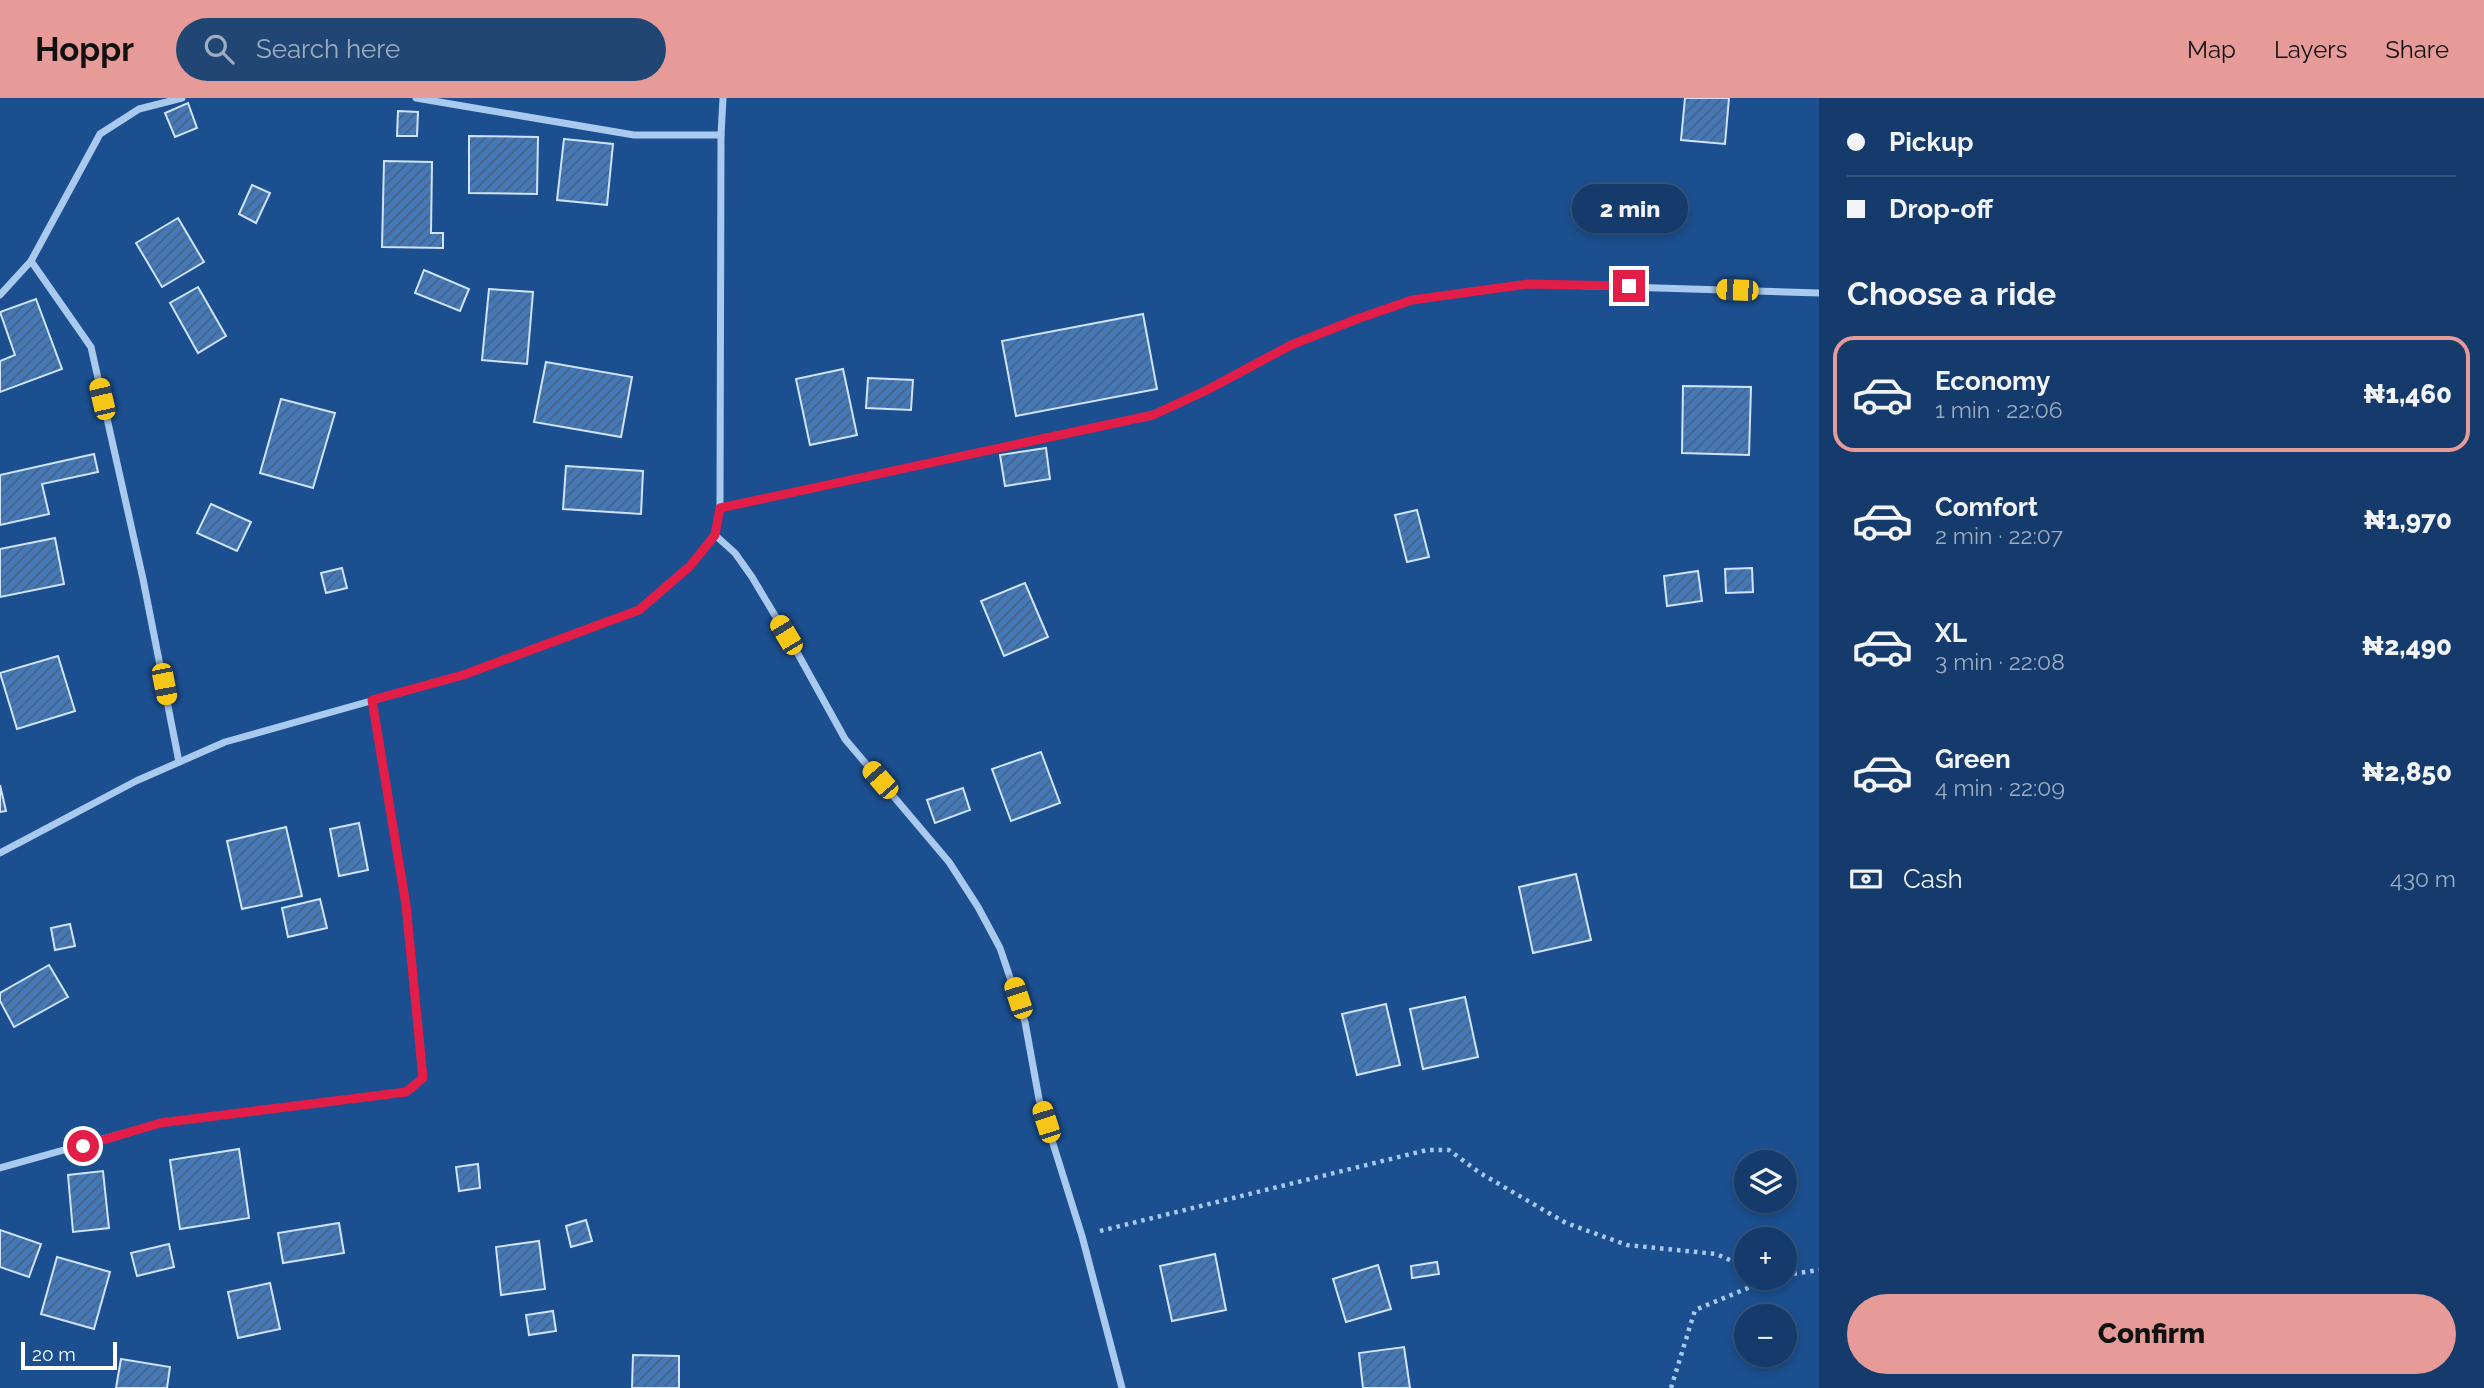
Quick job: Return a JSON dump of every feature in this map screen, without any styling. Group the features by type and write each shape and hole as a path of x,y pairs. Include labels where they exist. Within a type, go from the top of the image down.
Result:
{"street":[{"path":"0,295 31,261 100,134 139,109 182,98"},
{"path":"416,98 634,135 721,135"},
{"path":"0,853 136,781 225,742 463,675 639,610 690,566 715,535 720,508 723,98"},
{"path":"31,261 91,347 143,579 179,762"},
{"path":"720,508 1153,415 1207,390 1291,345 1412,300 1528,284 1819,292"},
{"path":"715,535 735,553 752,578 845,739 949,862 1000,948 1025,1022 1039,1099 1082,1236 1122,1388"},
{"path":"0,1168 160,1123 406,1092 423,1078 406,905 372,700"}],"path":[{"path":"1082,1236 1427,1150 1449,1150 1480,1173 1566,1223 1627,1245 1716,1254 1734,1262"},
{"path":"1797,1273 1819,1269"},
{"path":"1671,1388 1695,1310 1743,1290"}],"building":[{"path":"1685,98 1729,98 1725,144 1681,140"},
{"path":"188,103 197,128 175,137 165,113"},
{"path":"398,111 418,112 417,136 397,136"},
{"path":"469,136 538,137 537,194 469,193"},
{"path":"564,139 613,144 607,205 557,200"},
{"path":"384,161 432,162 431,233 443,233 443,248 382,247"},
{"path":"252,185 270,193 256,223 239,214"},
{"path":"178,218 204,262 162,287 136,243"},
{"path":"424,270 469,289 460,311 415,293"},
{"path":"198,287 226,336 198,353 170,303"},
{"path":"489,289 533,292 527,364 482,360"},
{"path":"36,299 62,369 0,392 0,361 15,355 0,312"},
{"path":"1143,314 1157,389 1016,416 1002,341"},
{"path":"546,362 632,377 621,437 534,422"},
{"path":"843,369 857,435 810,445 796,379"},
{"path":"868,378 913,380 911,410 866,408"},
{"path":"1683,386 1751,387 1749,455 1682,453"},
{"path":"281,399 335,413 313,488 260,473"},
{"path":"1046,448 1050,479 1005,486 1000,455"},
{"path":"94,454 98,472 42,484 49,514 0,525 0,475"},
{"path":"566,466 643,471 641,514 563,509"},
{"path":"211,504 251,522 237,551 197,533"},
{"path":"1417,510 1429,557 1407,562 1395,515"},
{"path":"55,538 64,584 0,597 0,549"},
{"path":"342,568 347,588 326,593 321,573"},
{"path":"1752,568 1753,592 1726,593 1725,569"},
{"path":"1698,571 1702,601 1667,606 1664,576"},
{"path":"1025,583 1048,637 1004,656 981,601"},
{"path":"58,656 75,711 17,729 0,673"},
{"path":"1041,752 1060,803 1011,821 992,769"},
{"path":"0,785 6,811 0,812"},
{"path":"963,788 970,810 935,823 927,800"},
{"path":"359,823 368,870 339,876 330,829"},
{"path":"286,827 302,896 242,909 227,841"},
{"path":"1576,874 1591,940 1533,953 1519,887"},
{"path":"320,899 327,928 288,937 282,908"},
{"path":"70,924 75,946 55,950 51,928"},
{"path":"49,965 68,997 14,1027 0,1001 0,993"},
{"path":"1465,997 1478,1057 1423,1069 1410,1009"},
{"path":"1386,1004 1400,1065 1357,1075 1342,1014"},
{"path":"239,1149 249,1218 180,1229 170,1160"},
{"path":"478,1164 480,1188 459,1191 456,1167"},
{"path":"103,1171 109,1228 73,1232 68,1175"},
{"path":"586,1220 592,1241 571,1247 566,1226"},
{"path":"339,1223 344,1253 283,1263 278,1233"},
{"path":"0,1230 41,1244 29,1277 0,1267"},
{"path":"539,1241 545,1289 501,1295 496,1247"},
{"path":"169,1244 174,1267 137,1276 131,1253"},
{"path":"1215,1254 1226,1310 1172,1321 1160,1266"},
{"path":"57,1257 110,1272 94,1329 41,1314"},
{"path":"1437,1262 1439,1274 1412,1278 1411,1266"},
{"path":"1378,1265 1391,1309 1346,1322 1333,1279"},
{"path":"270,1283 280,1329 238,1338 228,1292"},
{"path":"553,1311 556,1331 529,1335 526,1315"},
{"path":"1404,1347 1410,1388 1363,1388 1359,1353"},
{"path":"633,1355 679,1356 679,1388 632,1388"},
{"path":"121,1359 170,1367 167,1388 116,1388"}],"route":[{"path":"83,1146 160,1123 406,1092 423,1078 406,905 372,700 463,675 639,610 690,566 715,535 720,508 1153,415 1207,390 1291,345 1412,300 1528,284 1629,286"}]}
